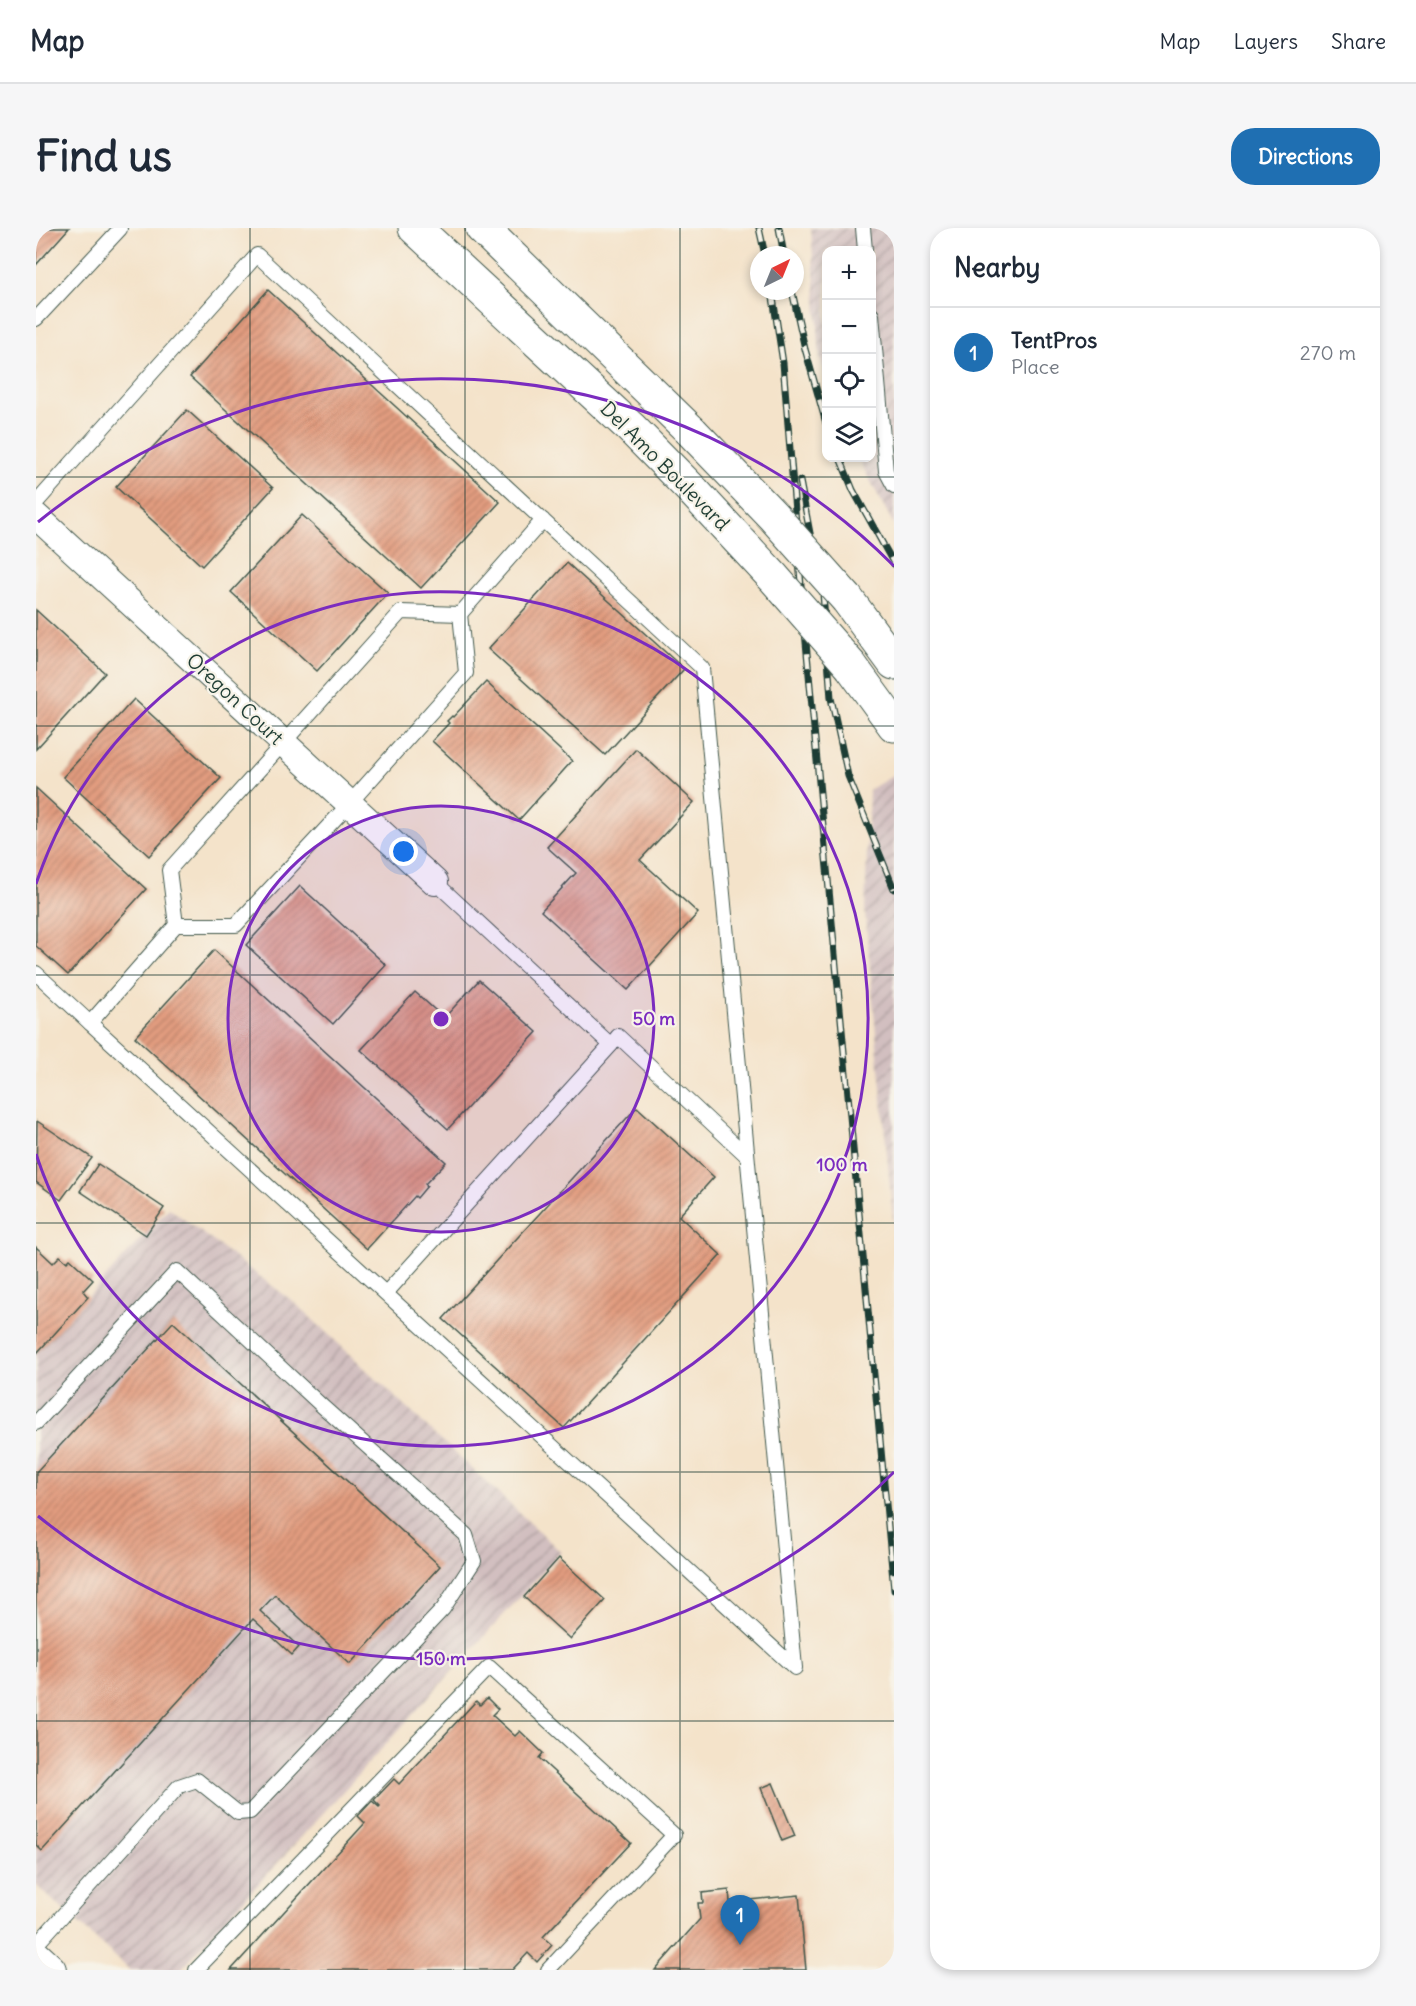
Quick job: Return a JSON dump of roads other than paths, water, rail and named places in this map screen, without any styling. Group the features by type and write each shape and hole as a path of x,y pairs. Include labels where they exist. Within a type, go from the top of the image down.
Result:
{"main road":[{"name":"Del Amo Boulevard","path":"415,228 631,428 694,492 851,666 894,724"},
{"path":"482,228 692,432 773,516 847,598 894,663"}],"street":[{"name":"Oregon Court","path":"36,516 435,882"},
{"path":"36,1957 50,1970"}],"lane":[{"path":"863,228 865,246"},
{"path":"36,319 120,229"},
{"path":"36,503 257,255 702,668 795,1668 36,973"},
{"path":"876,354 886,471 894,486"},
{"path":"176,925 236,925 349,804 465,673 460,614 543,520"},
{"path":"90,1023 176,925 169,870 283,742 401,612 460,614"},
{"path":"435,882 611,1045"},
{"path":"386,1293 618,1036 747,1155"},
{"path":"36,1423 177,1271 322,1406 466,1535 474,1561 443,1609 250,1812 238,1813 197,1780 179,1786 36,1945"},
{"path":"196,1970 489,1667 674,1835 548,1970"}],"railway":[{"path":"759,228 763,246"},
{"path":"779,228 782,246"},
{"path":"773,300 783,363 803,610 894,1590"},
{"path":"794,300 822,409"},
{"path":"842,462 853,490 894,564"},
{"path":"800,481 813,549 822,581 831,698 848,776 894,889"}],"place":[{"name":"TentPros","path":"740,1945"}]}
